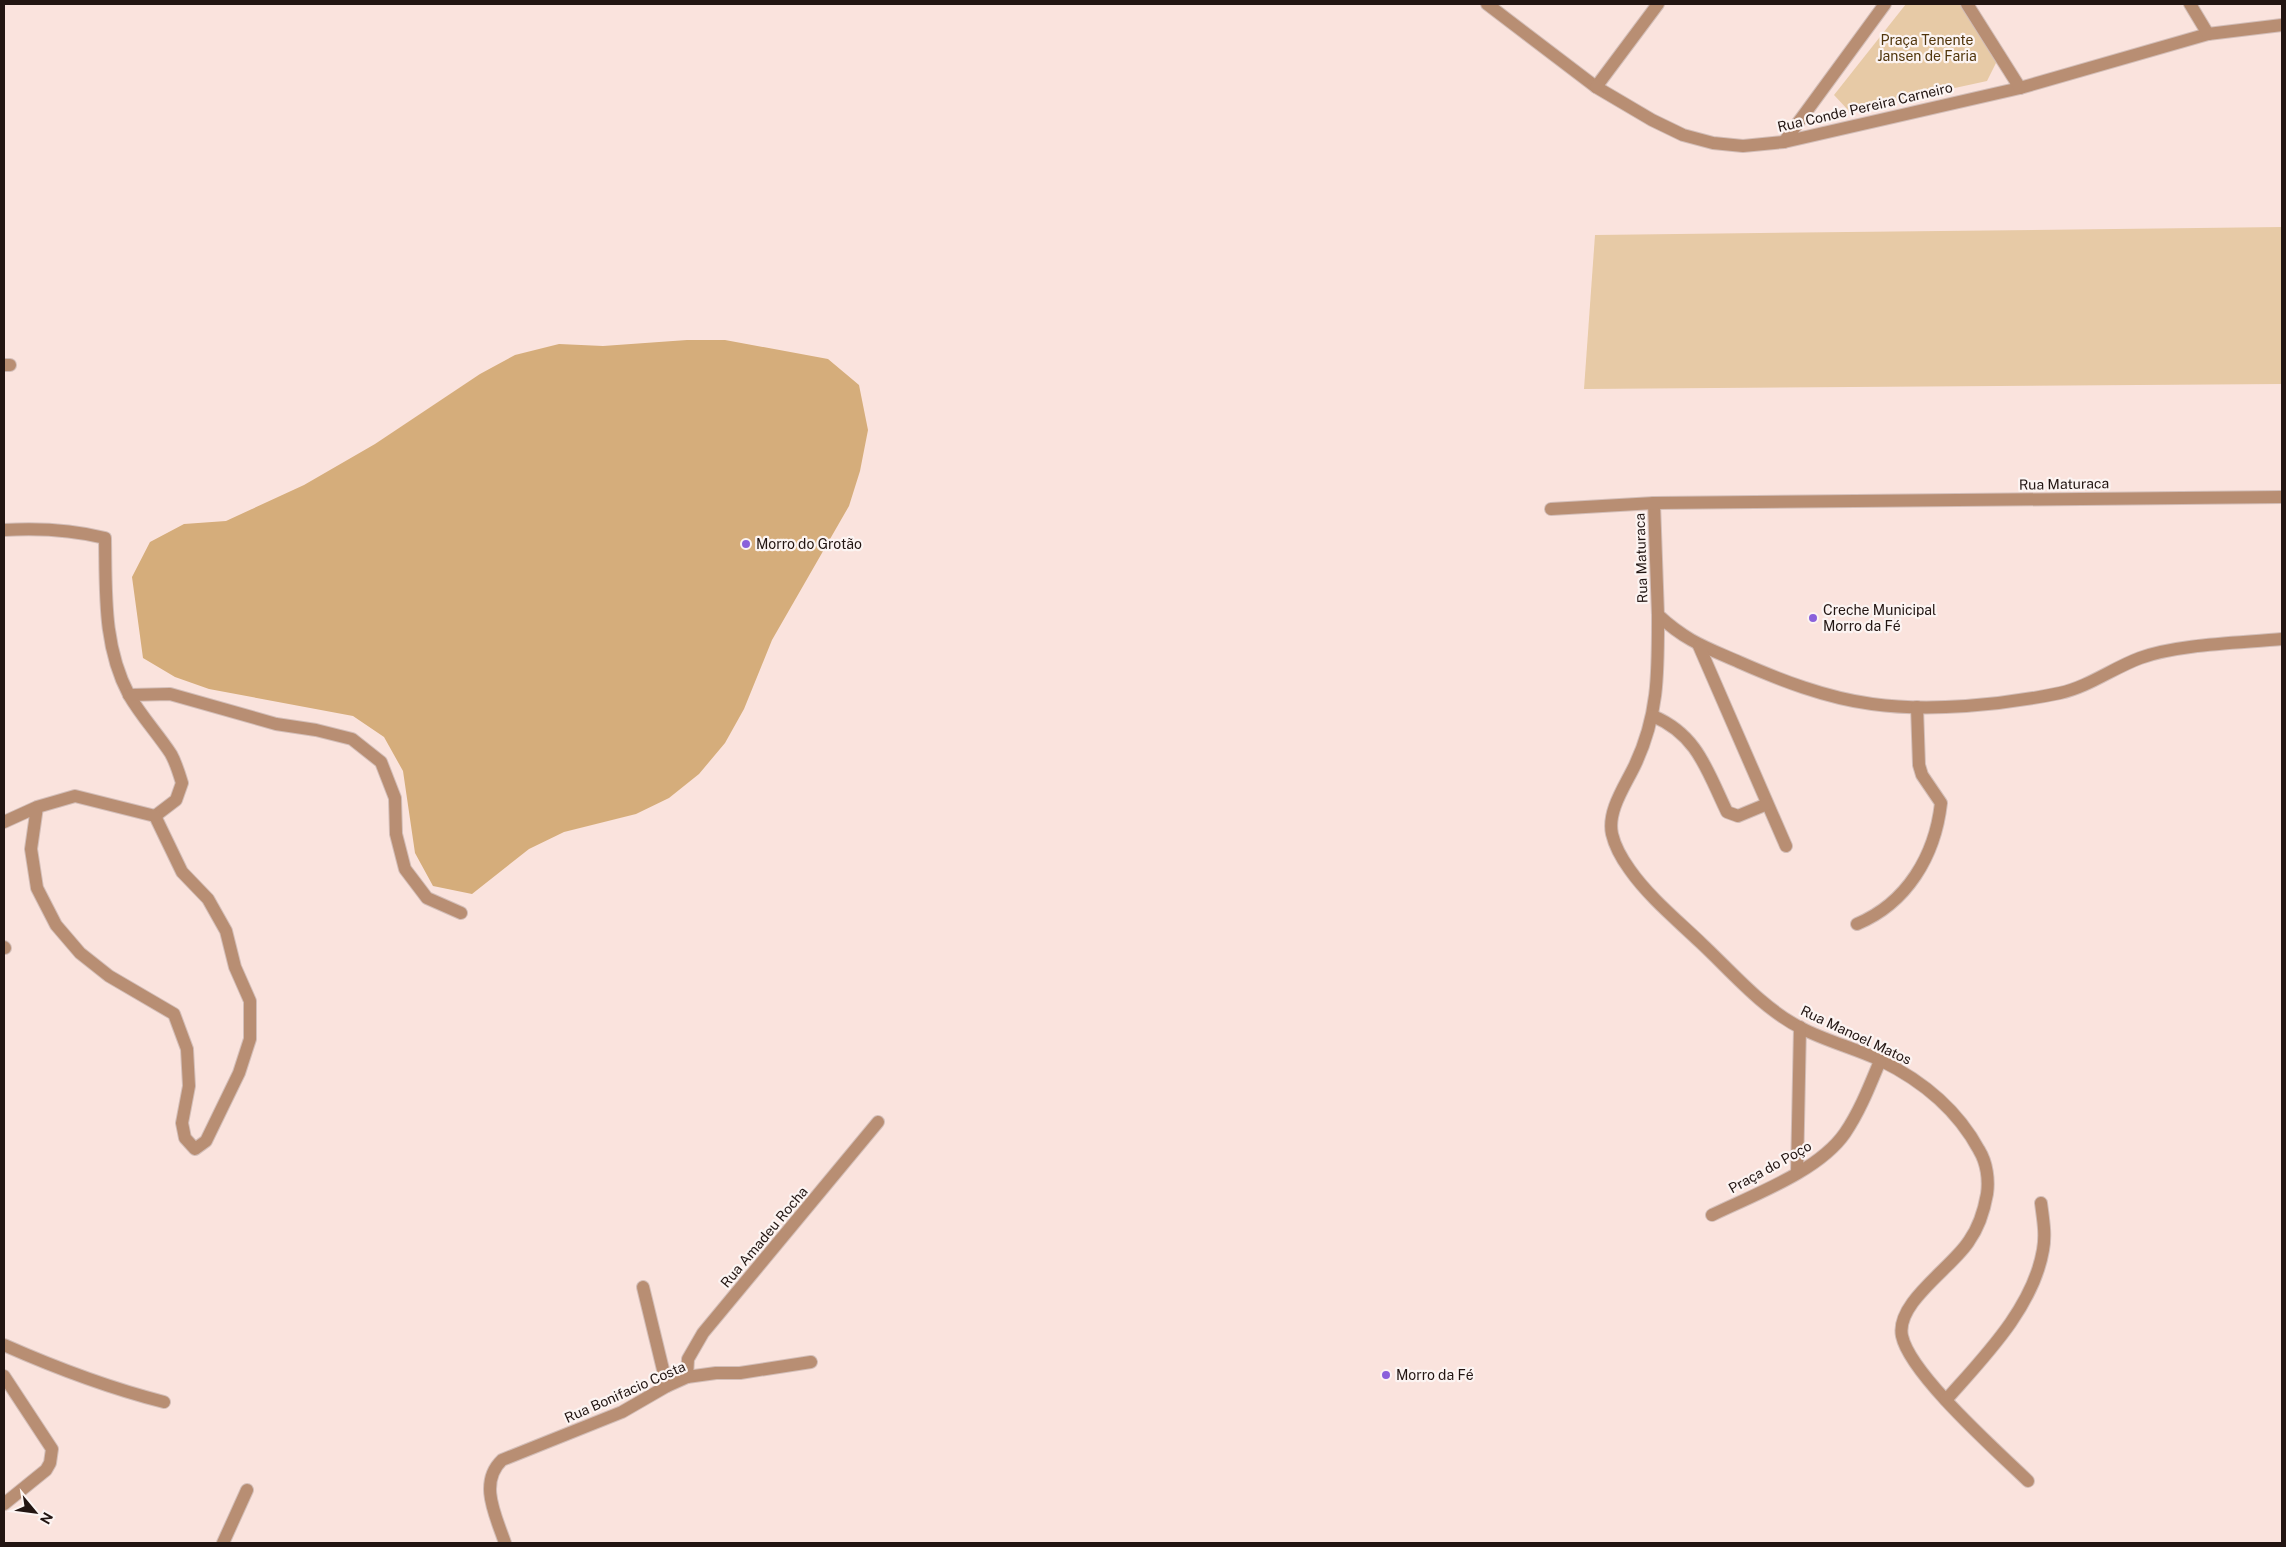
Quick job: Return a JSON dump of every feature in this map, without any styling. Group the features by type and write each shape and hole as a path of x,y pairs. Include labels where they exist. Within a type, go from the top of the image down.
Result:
{"street":[{"name":"Rua Conde Pereira Carneiro","path":"1487,4 1596,87 1652,120 1683,135 1713,143 1742,146 1784,142 2020,88 2208,34 2282,25"},
{"path":"1596,87 1658,4"},
{"path":"1784,142 1885,4"},
{"path":"1967,4 2020,88"},
{"path":"2190,4 2208,34"},
{"name":"Rua Maturaca","path":"2282,497 1654,503 1658,615 1678,634 1699,646 1774,678 1826,694 1871,704 1917,707 2023,700 2063,692 2141,658 2173,650 2282,639"},
{"path":"1551,509 1654,503"},
{"path":"4,530 24,528 105,538 106,623 114,660 129,695 148,726 171,755 182,782 176,800 155,816"},
{"name":"Rua Manoel Matos","path":"1658,615 1658,675 1654,716 1639,757 1612,818 1612,832 1617,848 1629,869 1647,891 1754,994 1800,1027 1880,1061 1921,1083 1955,1114 1981,1152 1989,1180 1984,1212 1970,1241 1952,1263 1922,1290 1905,1315 1901,1333 1909,1355 1946,1400 2028,1481"},
{"path":"1699,646 1786,846"},
{"path":"129,695 170,694 276,724 316,730 352,739 381,762 395,798 396,834 405,869 427,898 461,913"},
{"path":"1856,924 1875,916 1900,897 1919,872 1931,844 1941,803 1922,775 1919,765 1917,707"},
{"path":"1654,716 1670,723 1694,746 1726,812 1738,816 1767,804"},
{"path":"4,822 37,807 75,796 155,816"},
{"path":"37,807 31,849 37,888 56,925 80,953 109,976 174,1014 187,1048 189,1086 182,1123 185,1138 195,1149 206,1141 239,1073 250,1039 250,1001 235,968 226,931 208,899 182,872 155,816"},
{"path":"1797,1173 1800,1027"},
{"name":"Praça do Poço","path":"1712,1215 1797,1173 1823,1156 1844,1135 1860,1107 1880,1061"},
{"name":"Rua Amadeu Rocha","path":"687,1377 688,1359 703,1333 878,1122"},
{"path":"1946,1400 1988,1353 2020,1307 2036,1276 2043,1250 2044,1234 2041,1204"},
{"path":"643,1287 667,1386"},
{"path":"4,1345 52,1366 124,1392 164,1402"},
{"name":"Rua Bonifacio Costa","path":"505,1543 490,1496 491,1473 502,1460 622,1412 667,1386 687,1377 716,1373 740,1373 811,1362"},
{"path":"4,1376 52,1448 50,1463 46,1470 4,1504"},
{"path":"223,1543 247,1490"}],"green space":[{"name":"Praça Tenente Jansen de Faria","path":"1906,4 1960,4 1998,59 1987,81 1849,111 1834,95"},
{"path":"2282,227 2282,384 1584,389 1595,235"}],"shaded area":[{"path":"687,340 725,340 828,359 859,385 868,430 860,471 849,506 772,640 744,709 725,743 699,774 669,798 636,814 564,832 529,849 472,894 433,886 415,853 403,771 384,737 353,716 209,689 175,677 143,658 132,577 150,542 184,524 226,521 304,485 375,444 480,374 515,355 559,344 603,346"}],"place":[{"name":"Morro do Grotão","path":"746,544"},
{"name":"Creche Municipal Morro da Fé","path":"1813,618"},
{"name":"Morro da Fé","path":"1386,1375"}]}
